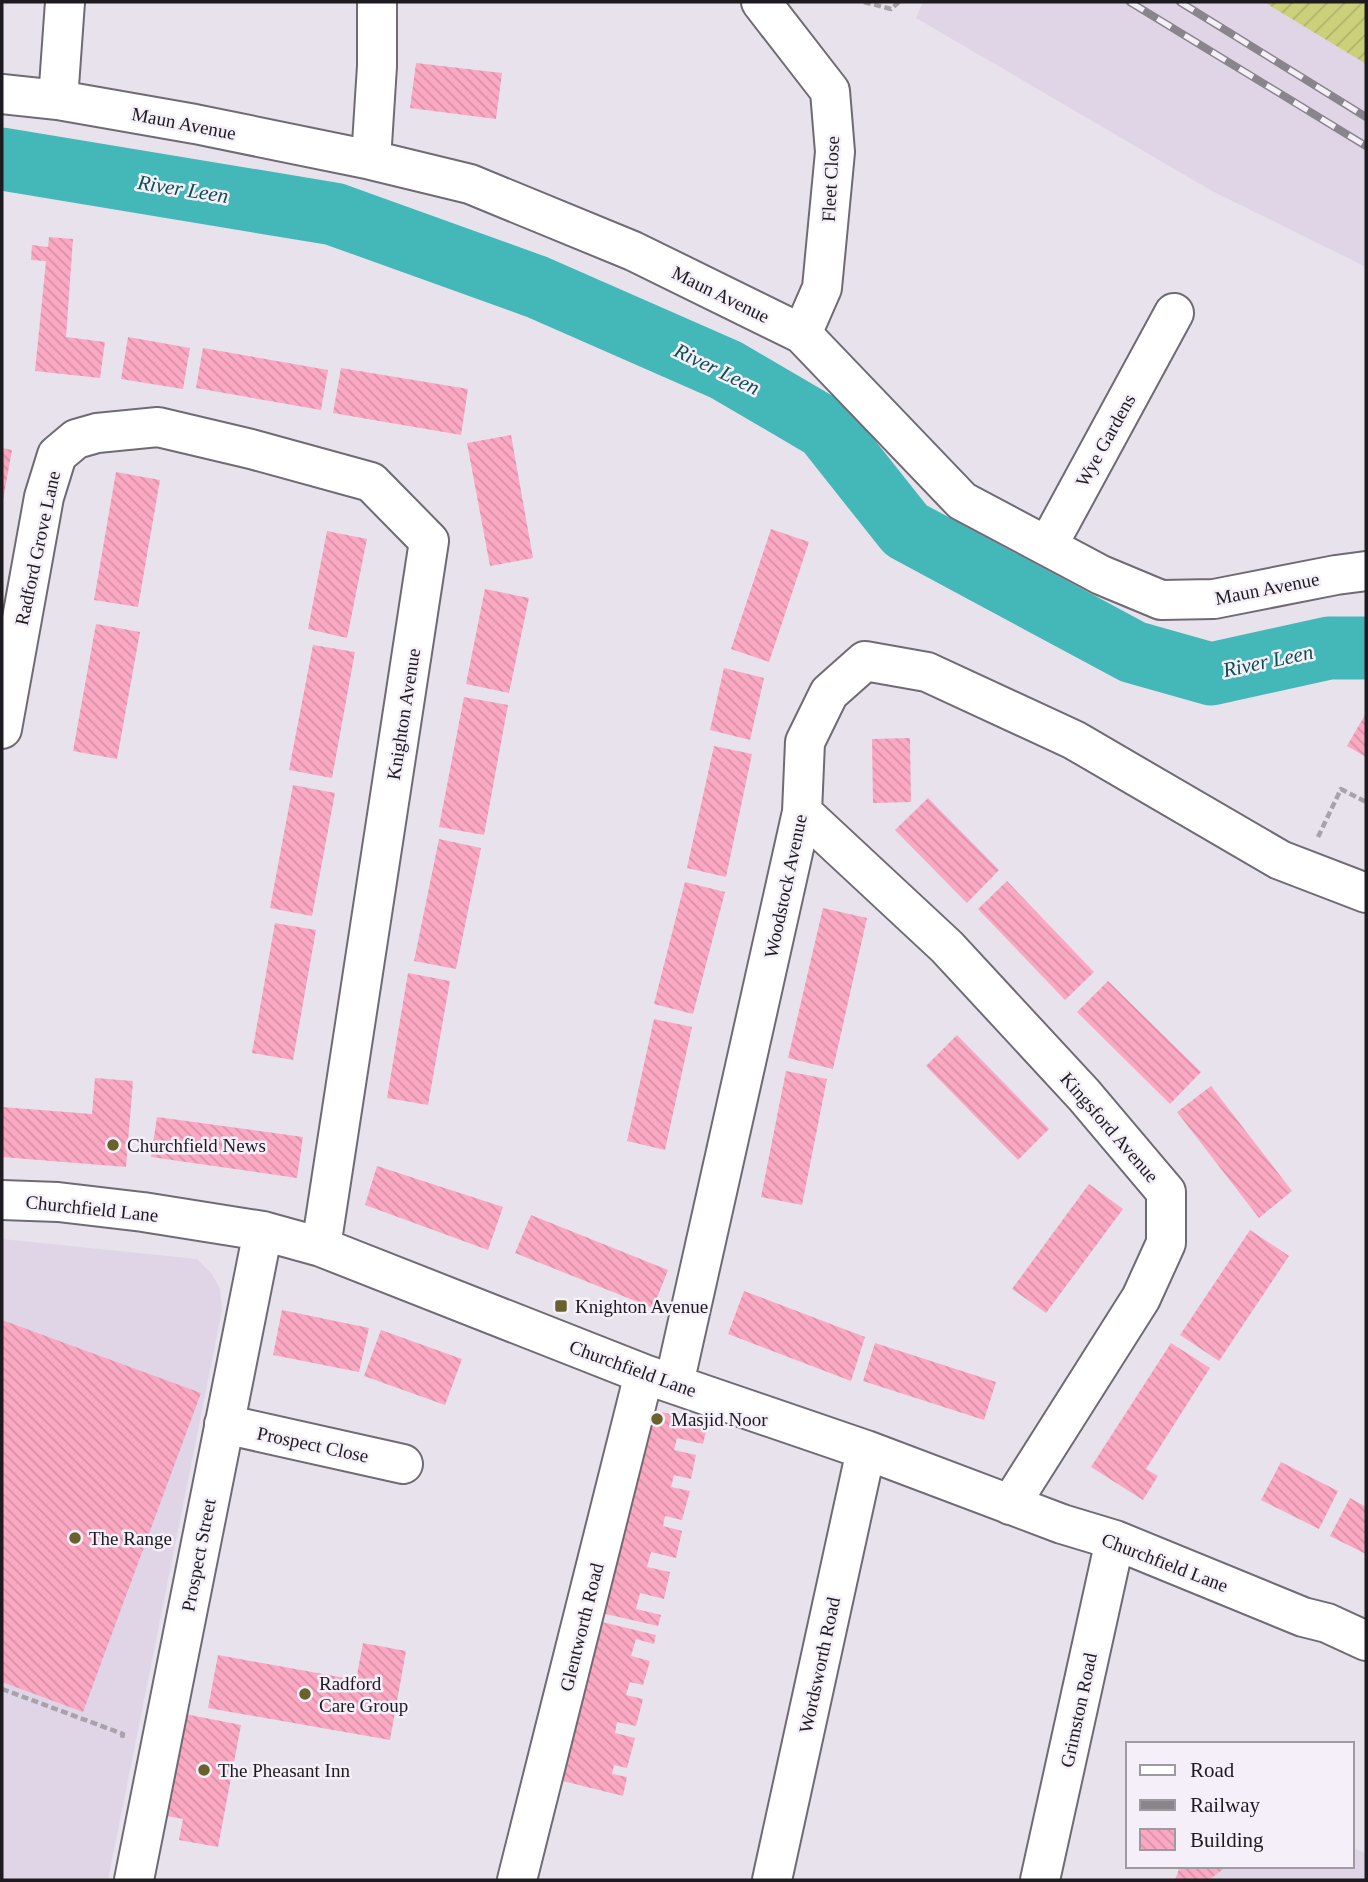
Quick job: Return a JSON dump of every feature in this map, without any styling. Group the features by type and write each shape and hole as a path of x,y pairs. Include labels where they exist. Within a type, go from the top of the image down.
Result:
{"street":[{"path":"58,100 65,2"},
{"path":"371,160 377,66 377,2"},
{"name":"Fleet Close","path":"761,2 830,91 835,152 822,288 802,334"},
{"name":"Maun Avenue","path":"2,94 58,100 195,124 371,160 470,184 632,251 802,334 962,500 1101,575 1161,600 1214,599 1366,571"},
{"name":"Wye Gardens","path":"1048,545 1176,333"},
{"name":"Knighton Avenue","path":"97,433 158,427 371,482 429,541 321,1247"},
{"name":"Radford Grove Lane","path":"2,729 47,484 57,455 76,439 97,433"},
{"name":"Woodstock Avenue","path":"659,1379 802,812 805,742 829,693 865,661 927,672 1074,740 1280,860 1366,893"},
{"name":"Kingsford Avenue","path":"802,812 947,947 1084,1094 1166,1192 1166,1242 1141,1298 1010,1505"},
{"name":"Churchfield Lane","path":"2,1200 70,1203 262,1231 321,1247 659,1379 1115,1540 1303,1617 1327,1623 1366,1642"},
{"name":"Prospect Street","path":"134,1880 262,1231"},
{"name":"Glentworth Road","path":"517,1880 659,1379"},
{"name":"Prospect Close","path":"224,1424 403,1464"},
{"name":"Wordsworth Road","path":"772,1880 866,1450"},
{"name":"Grimston Road","path":"1040,1880 1115,1540"}],"path":[{"path":"864,2 891,9 900,2"},
{"path":"1303,869 1340,789 1366,802"},
{"path":"2,1689 123,1734"}],"shaded area":[{"path":"923,2 1264,2 1366,64 1366,267 1212,191 916,18"},
{"path":"2,1239 197,1259 212,1274 220,1289 222,1310 108,1880 2,1880"},
{"path":"1354,1848 1366,1854 1366,1880 1186,1880 1189,1868 1354,1868"}],"green space":[{"path":"1264,2 1366,2 1366,64"}],"building":[{"path":"416,63 502,73 496,119 410,108"},
{"path":"49,237 73,239 66,337 105,342 100,378 35,371 46,261 31,260 32,245 48,247"},
{"path":"128,337 190,348 183,389 121,379"},
{"path":"203,348 328,370 321,410 196,388"},
{"path":"341,368 468,389 461,435 333,413"},
{"path":"511,435 533,558 490,566 467,443"},
{"path":"2,448 12,450 3,500 2,500"},
{"path":"116,472 160,480 138,607 94,600"},
{"path":"771,529 809,542 769,662 731,649"},
{"path":"327,531 367,539 347,638 308,629"},
{"path":"485,589 529,598 509,693 466,684"},
{"path":"96,624 140,632 117,759 73,751"},
{"path":"313,645 355,652 332,778 289,770"},
{"path":"724,668 764,678 750,740 710,730"},
{"path":"464,697 508,705 484,835 439,827"},
{"path":"1366,713 1366,757 1347,746"},
{"path":"910,738 911,802 873,803 872,739"},
{"path":"714,746 752,754 726,877 687,868"},
{"path":"293,785 335,793 312,916 270,908"},
{"path":"928,798 999,870 967,903 895,830"},
{"path":"439,839 481,848 456,969 414,961"},
{"path":"1007,881 1094,972 1065,1000 978,909"},
{"path":"685,882 725,892 693,1014 654,1004"},
{"path":"823,908 867,918 833,1069 788,1058"},
{"path":"275,923 316,930 293,1060 252,1053"},
{"path":"408,973 450,981 428,1105 387,1098"},
{"path":"1108,981 1201,1072 1170,1104 1077,1012"},
{"path":"654,1019 692,1027 665,1150 627,1141"},
{"path":"957,1035 1049,1129 1018,1160 926,1066"},
{"path":"786,1071 827,1079 802,1205 761,1197"},
{"path":"95,1078 133,1081 126,1167 2,1157 2,1107 92,1114"},
{"path":"1211,1086 1292,1191 1259,1218 1177,1112"},
{"path":"157,1117 303,1137 297,1178 151,1157"},
{"path":"377,1166 503,1207 488,1250 365,1205"},
{"path":"1089,1184 1123,1209 1046,1313 1012,1289"},
{"path":"531,1215 668,1270 653,1308 515,1253"},
{"path":"1250,1230 1289,1256 1219,1361 1180,1335"},
{"path":"744,1291 865,1337 851,1381 728,1334"},
{"path":"282,1310 369,1328 359,1372 273,1355"},
{"name":"The Range","path":"2,1320 201,1393 83,1712 2,1682"},
{"path":"381,1330 462,1359 445,1405 364,1376"},
{"path":"875,1343 996,1382 984,1420 863,1381"},
{"path":"1171,1343 1210,1368 1146,1469 1158,1476 1143,1500 1091,1467"},
{"path":"645,1408 708,1423 703,1444 677,1438 674,1450 696,1455 691,1479 674,1475 671,1487 690,1491 682,1520 665,1516 663,1526 682,1531 676,1558 651,1552 647,1567 670,1572 664,1599 640,1593 636,1609 661,1615 658,1626 597,1612"},
{"path":"1281,1462 1338,1491 1319,1529 1261,1500"},
{"path":"1350,1498 1366,1507 1366,1554 1330,1536"},
{"path":"598,1621 656,1635 654,1644 636,1639 631,1656 650,1661 643,1685 630,1682 626,1695 643,1699 636,1726 617,1722 615,1733 635,1738 627,1768 614,1765 612,1774 627,1777 623,1796 559,1780"},
{"name":"Radford Care Group","path":"363,1643 406,1651 390,1740 208,1708 218,1655 356,1680"},
{"name":"The Pheasant Inn","path":"185,1714 241,1725 218,1847 179,1840 183,1819 167,1816"},
{"path":"1179,1868 1224,1868 1209,1880 1175,1880"}],"waterway":[{"name":"River Leen","path":"2,159 334,214 537,287 726,370 825,428 906,530 1133,652 1211,674 1329,648 1366,648"}],"railway":[{"path":"1130,2 1366,146"},
{"path":"1180,2 1366,117"}],"place":[{"name":"Churchfield News","path":"113,1145"},
{"name":"Knighton Avenue","path":"561,1306"},
{"name":"Masjid Noor","path":"657,1419"},
{"name":"The Range","path":"75,1538"},
{"name":"Radford Care Group","path":"305,1694"},
{"name":"The Pheasant Inn","path":"204,1770"}]}
